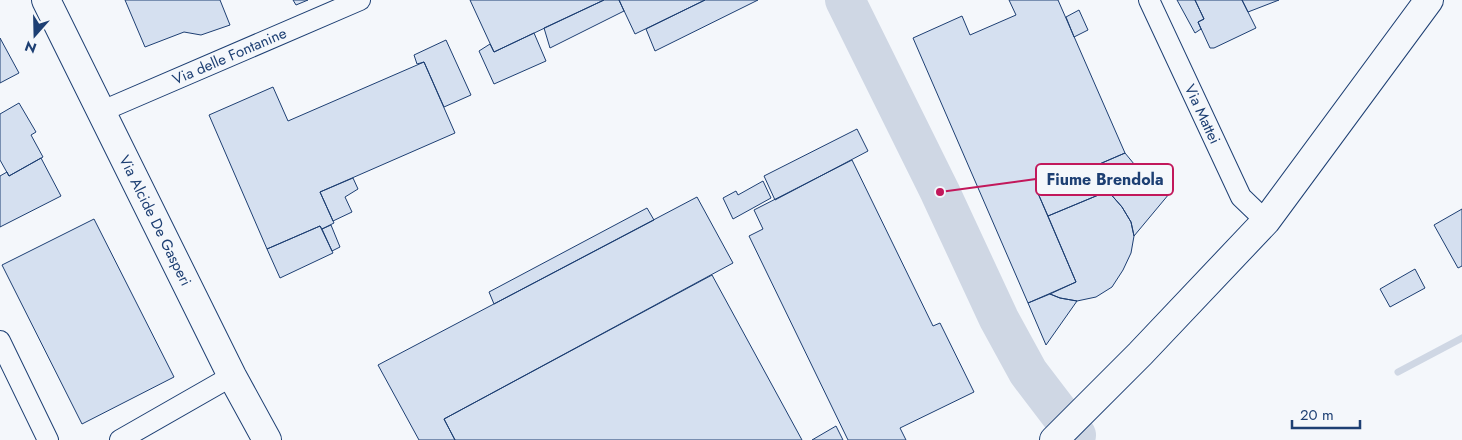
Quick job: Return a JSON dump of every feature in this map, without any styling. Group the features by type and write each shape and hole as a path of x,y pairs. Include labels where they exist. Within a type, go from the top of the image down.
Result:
{"main road":[{"name":"Via Alcide De Gasperi","path":"46,0 232,376 267,440"},
{"path":"1054,440 1140,354 1266,221 1429,0"}],"street":[{"name":"Via delle Fontanine","path":"100,112 360,0"},
{"name":"Via Mattei","path":"1149,0 1241,197 1266,221"},
{"path":"0,341 48,440"},
{"path":"120,440 232,376"}],"building":[{"path":"125,0 220,0 230,25 201,35 184,32 145,47"},
{"path":"293,0 308,0 296,5"},
{"path":"470,0 604,0 494,52"},
{"path":"604,0 619,0 624,11 550,48 544,28"},
{"path":"619,0 705,0 635,34"},
{"path":"705,0 758,0 655,51 646,29"},
{"path":"1009,0 1058,0 1125,153 1037,191 1076,282 1028,303 913,38 962,16 970,35 1016,15"},
{"path":"1177,0 1195,0 1204,19 1198,22 1201,29 1195,33"},
{"path":"1195,0 1242,0 1256,28 1214,48 1210,48 1198,22 1204,19"},
{"path":"1242,0 1279,0 1248,12"},
{"path":"1079,10 1088,30 1074,37 1066,17"},
{"path":"534,33 546,61 494,84 479,51 490,44 494,52"},
{"path":"0,38 19,73 0,83"},
{"path":"446,40 471,95 444,107 424,62 417,64 414,55"},
{"path":"424,62 455,133 320,192 334,223 322,229 320,226 267,249 209,115 273,87 288,121"},
{"path":"19,103 36,132 31,135 43,157 9,176 0,160 0,114"},
{"path":"857,129 868,151 775,200 764,176"},
{"path":"1125,153 1153,187 1169,194 1134,236 1131,222 1122,207 1108,191 1048,216 1037,191"},
{"path":"41,158 61,196 0,227 0,176 7,172 9,176"},
{"path":"852,160 933,326 940,323 974,392 900,428 906,440 848,440 749,236 763,229 754,210"},
{"path":"353,178 358,189 345,197 352,212 333,221 320,192"},
{"path":"763,181 771,198 733,219 723,198 736,191 738,195"},
{"path":"1108,191 1122,207 1131,222 1134,236 1131,253 1123,270 1112,287 1096,297 1077,301 1050,294 1076,282 1048,216"},
{"path":"697,197 733,263 444,419 455,440 419,440 378,365"},
{"path":"647,208 654,220 494,304 489,292"},
{"path":"1462,209 1462,266 1458,268 1434,225"},
{"path":"94,219 174,377 82,424 2,265"},
{"path":"331,225 340,247 332,251 322,229"},
{"path":"320,226 333,253 280,278 267,249"},
{"path":"1415,269 1425,288 1390,307 1380,289"},
{"path":"712,275 802,440 455,440 444,419"},
{"path":"1050,294 1077,301 1046,345 1028,303"},
{"path":"836,426 843,440 812,440"}],"waterway":[{"path":"845,0 940,192 999,319 1028,372 1076,435"},
{"path":"1398,372 1462,338"},
{"path":"1076,435 1082,440"}],"place":[{"name":"Fiume Brendola","path":"940,192"}]}
